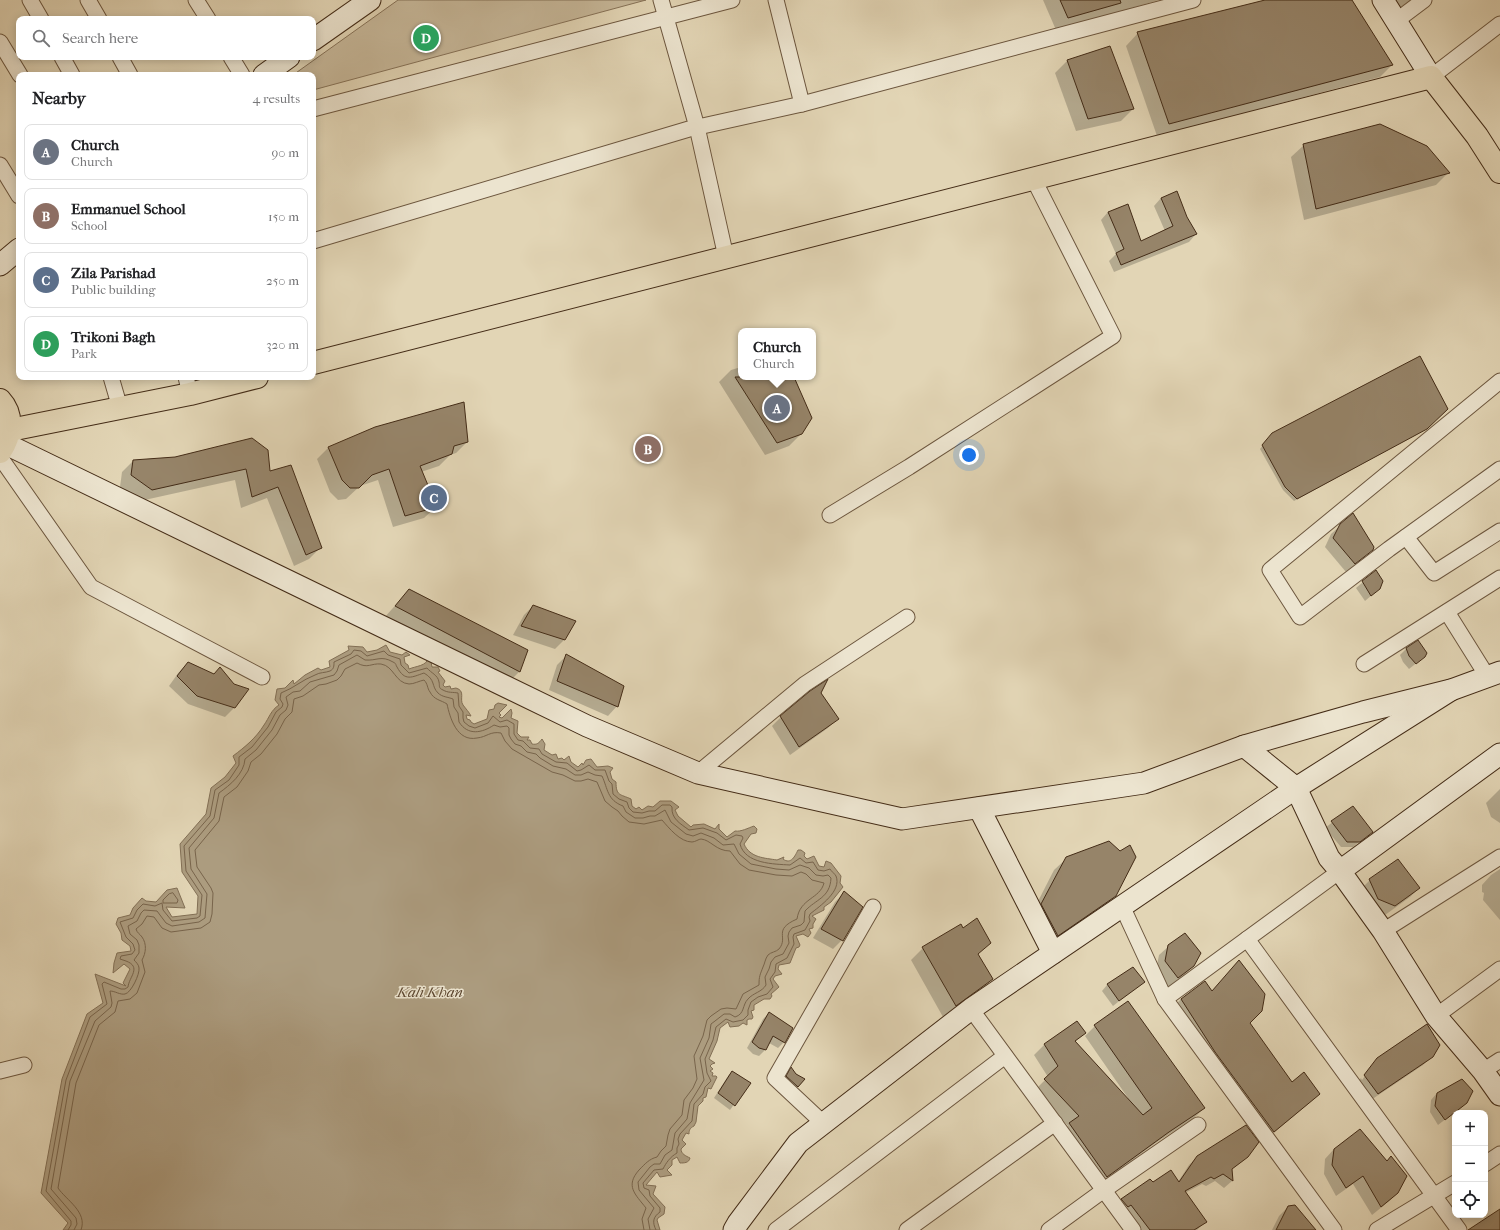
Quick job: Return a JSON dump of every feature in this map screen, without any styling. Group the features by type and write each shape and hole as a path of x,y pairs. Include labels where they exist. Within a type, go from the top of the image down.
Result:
{"highway":[{"path":"316,362 1431,77 1477,136 1500,172"},
{"path":"0,400 4,404 9,416 4,446 188,386 234,380"}],"main road":[{"path":"316,38 370,0"},
{"path":"1383,0 1431,77"},
{"path":"268,72 285,60"},
{"path":"0,265 16,252"},
{"path":"4,446 587,726 698,773 902,819 1144,783 1244,746 1363,712 1450,690 1494,674"},
{"path":"738,1228 798,1143 971,1009 1296,788 1450,690"},
{"path":"1244,746 1296,788 1329,858 1340,870 1383,931 1436,1016 1483,1072 1500,1095"},
{"path":"1340,870 1500,754"},
{"path":"979,808 1053,953"}],"street":[{"path":"30,0 39,16"},
{"path":"88,0 97,16"},
{"path":"196,0 206,16"},
{"path":"661,0 697,127 726,257"},
{"path":"316,108 732,0"},
{"path":"776,0 802,104"},
{"path":"316,239 697,127 802,104 1193,0"},
{"path":"1396,21 1424,0"},
{"path":"1431,77 1500,24"},
{"path":"0,42 18,72"},
{"path":"64,60 70,72"},
{"path":"122,60 128,72"},
{"path":"233,60 240,72"},
{"path":"0,165 16,191"},
{"path":"830,515 909,467 1113,336 1033,178"},
{"path":"112,380 120,408"},
{"path":"1500,381 1270,570 1300,617 1406,537 1500,469"},
{"path":"4,446 90,587 262,677"},
{"path":"1406,537 1434,573 1500,531"},
{"path":"1364,664 1500,578"},
{"path":"1447,612 1494,674"},
{"path":"698,773 805,684 907,617"},
{"path":"1383,931 1500,857"},
{"path":"1165,1000 1340,870"},
{"path":"1122,906 1165,1000 1334,1230"},
{"path":"823,1123 775,1078 873,907"},
{"path":"1247,939 1459,1230"},
{"path":"1436,1016 1500,969"},
{"path":"971,1009 1133,1230"},
{"path":"776,1230 1005,1056"},
{"path":"1483,1072 1500,1060"},
{"path":"0,1071 24,1065"},
{"path":"907,1230 1054,1123"},
{"path":"1049,1230 1198,1125"},
{"path":"1488,1162 1500,1154"},
{"path":"1377,1230 1452,1185"}],"shaded area":[{"path":"398,0 646,0 316,89 316,72 297,72"}],"water":[{"name":"Kali Khan","path":"386,645 390,652 402,655 406,652 410,655 404,657 405,663 408,665 409,669 426,663 428,658 432,667 438,667 440,671 438,672 445,681 443,685 445,687 450,686 451,689 456,688 461,691 462,703 471,716 466,715 467,719 474,724 487,719 489,710 494,709 495,705 498,703 507,705 499,713 501,715 499,717 502,718 511,709 511,718 518,721 517,733 521,737 529,737 527,740 530,740 532,744 538,743 542,739 545,744 544,750 552,755 556,754 558,759 562,758 564,760 569,756 571,762 578,767 582,763 583,765 586,760 591,759 597,767 608,766 613,768 610,772 612,779 616,782 616,787 619,794 631,799 632,806 636,809 639,807 642,810 648,806 653,807 660,801 671,801 679,807 675,810 678,816 691,827 693,825 704,824 715,829 719,824 719,829 727,837 735,831 754,826 757,829 756,833 751,834 744,844 754,855 777,860 784,857 783,859 788,861 796,855 798,850 801,850 805,853 804,856 807,859 814,856 819,866 824,867 826,861 831,863 841,876 840,883 843,887 831,902 824,907 824,910 812,916 816,919 813,924 813,928 809,929 811,933 808,937 803,934 796,936 800,945 796,948 790,963 779,965 778,969 782,974 775,976 773,979 779,987 771,994 772,996 770,999 764,999 754,1005 754,1010 751,1011 753,1017 752,1019 747,1020 747,1025 743,1023 739,1026 730,1027 728,1022 720,1028 717,1041 709,1059 715,1063 710,1066 713,1069 710,1071 713,1073 712,1076 717,1077 711,1089 708,1088 706,1097 703,1098 703,1101 698,1106 694,1126 690,1129 689,1134 686,1133 682,1140 686,1144 681,1151 684,1155 690,1158 689,1161 680,1163 677,1157 672,1160 672,1165 667,1170 672,1175 660,1177 657,1172 646,1185 656,1186 653,1194 665,1207 664,1214 657,1220 660,1230 63,1230 68,1223 41,1193 62,1079 87,1014 103,1003 95,974 126,986 123,983 130,969 124,964 113,973 117,953 131,951 130,946 122,940 121,933 116,924 118,918 130,915 133,908 142,898 146,901 156,902 167,890 177,888 185,908 166,907 172,917 197,914 198,896 182,872 180,844 206,814 211,788 225,777 236,763 233,756 254,738 261,730 272,712 279,705 275,700 277,689 285,688 293,680 294,684 305,675 318,668 321,670 330,667 329,661 349,650 348,646 363,647 367,652 377,650"}],"building":[{"path":"1060,0 1120,0 1121,3 1068,18"},
{"path":"1265,0 1352,0 1393,65 1169,124 1137,32"},
{"path":"1110,46 1134,109 1088,119 1067,60"},
{"path":"1380,124 1427,146 1450,173 1316,209 1303,144"},
{"path":"1177,191 1187,217 1197,234 1121,265 1116,253 1124,249 1108,212 1128,204 1141,241 1173,226 1161,198"},
{"path":"1420,356 1448,409 1427,429 1297,499 1285,487 1262,445 1272,433"},
{"path":"735,377 738,377 738,380 795,380 812,418 802,434 777,443"},
{"path":"464,402 468,442 454,446 452,454 420,466 437,507 405,516 389,469 372,475 359,488 350,488 342,480 328,447 375,427"},
{"path":"252,438 268,450 270,471 291,465 322,548 306,555 278,487 252,497 246,469 152,490 131,475 133,460 175,457"},
{"path":"1353,513 1374,547 1373,550 1355,564 1333,538 1340,524"},
{"path":"1376,570 1383,581 1380,589 1371,596 1362,581"},
{"path":"409,589 528,650 520,672 395,606"},
{"path":"533,605 576,621 565,640 521,626"},
{"path":"1418,640 1427,653 1425,657 1416,664 1409,656 1406,648"},
{"path":"566,654 624,686 618,707 557,681"},
{"path":"188,662 214,674 220,667 234,684 249,689 235,708 197,696 177,676"},
{"path":"828,679 821,693 839,719 799,747 780,716 810,691"},
{"path":"1353,806 1373,832 1360,842 1347,842 1331,821"},
{"path":"1109,841 1120,851 1130,845 1136,857 1116,896 1058,936 1041,904 1066,857"},
{"path":"1398,859 1420,888 1395,906 1378,899 1369,879"},
{"path":"844,891 863,907 843,941 821,929"},
{"path":"977,918 991,943 978,954 993,979 956,1006 922,947 961,924 963,928"},
{"path":"1185,933 1201,953 1194,966 1178,978 1165,961 1168,945"},
{"path":"1239,960 1265,994 1262,1011 1250,1023 1292,1082 1304,1072 1320,1094 1274,1132 1215,1052 1181,999 1205,981 1212,991"},
{"path":"1133,967 1145,982 1119,1001 1107,984"},
{"path":"1128,1001 1205,1108 1107,1177 1069,1123 1079,1116 1044,1079 1058,1066 1044,1044 1077,1021 1086,1033 1075,1041 1143,1115 1152,1108 1094,1025"},
{"path":"769,1012 793,1028 785,1043 773,1036 766,1050 759,1048 752,1042"},
{"path":"1427,1024 1440,1045 1433,1057 1378,1094 1364,1075 1377,1058"},
{"path":"791,1067 796,1074 805,1079 798,1087 786,1076"},
{"path":"732,1071 751,1083 735,1106 718,1093"},
{"path":"1462,1079 1473,1091 1467,1103 1458,1110 1452,1110 1452,1115 1445,1120 1435,1106 1437,1093"},
{"path":"1246,1125 1259,1142 1248,1157 1232,1169 1233,1181 1223,1174 1214,1179 1211,1177 1185,1191 1207,1222 1194,1230 1150,1230 1131,1205 1128,1207 1121,1199 1150,1179 1153,1182 1171,1170 1179,1182 1197,1156"},
{"path":"1360,1129 1387,1161 1391,1156 1407,1176 1398,1193 1381,1207 1363,1176 1346,1188 1332,1165 1334,1149"},
{"path":"1295,1205 1316,1230 1276,1230 1288,1206"},
{"path":"1500,1209 1500,1230 1468,1230 1488,1218"}],"place":[{"name":"Trikoni Bagh","path":"426,38"},
{"name":"Church","path":"777,408"},
{"name":"Emmanuel School","path":"648,449"},
{"name":"Zila Parishad","path":"434,498"}]}
